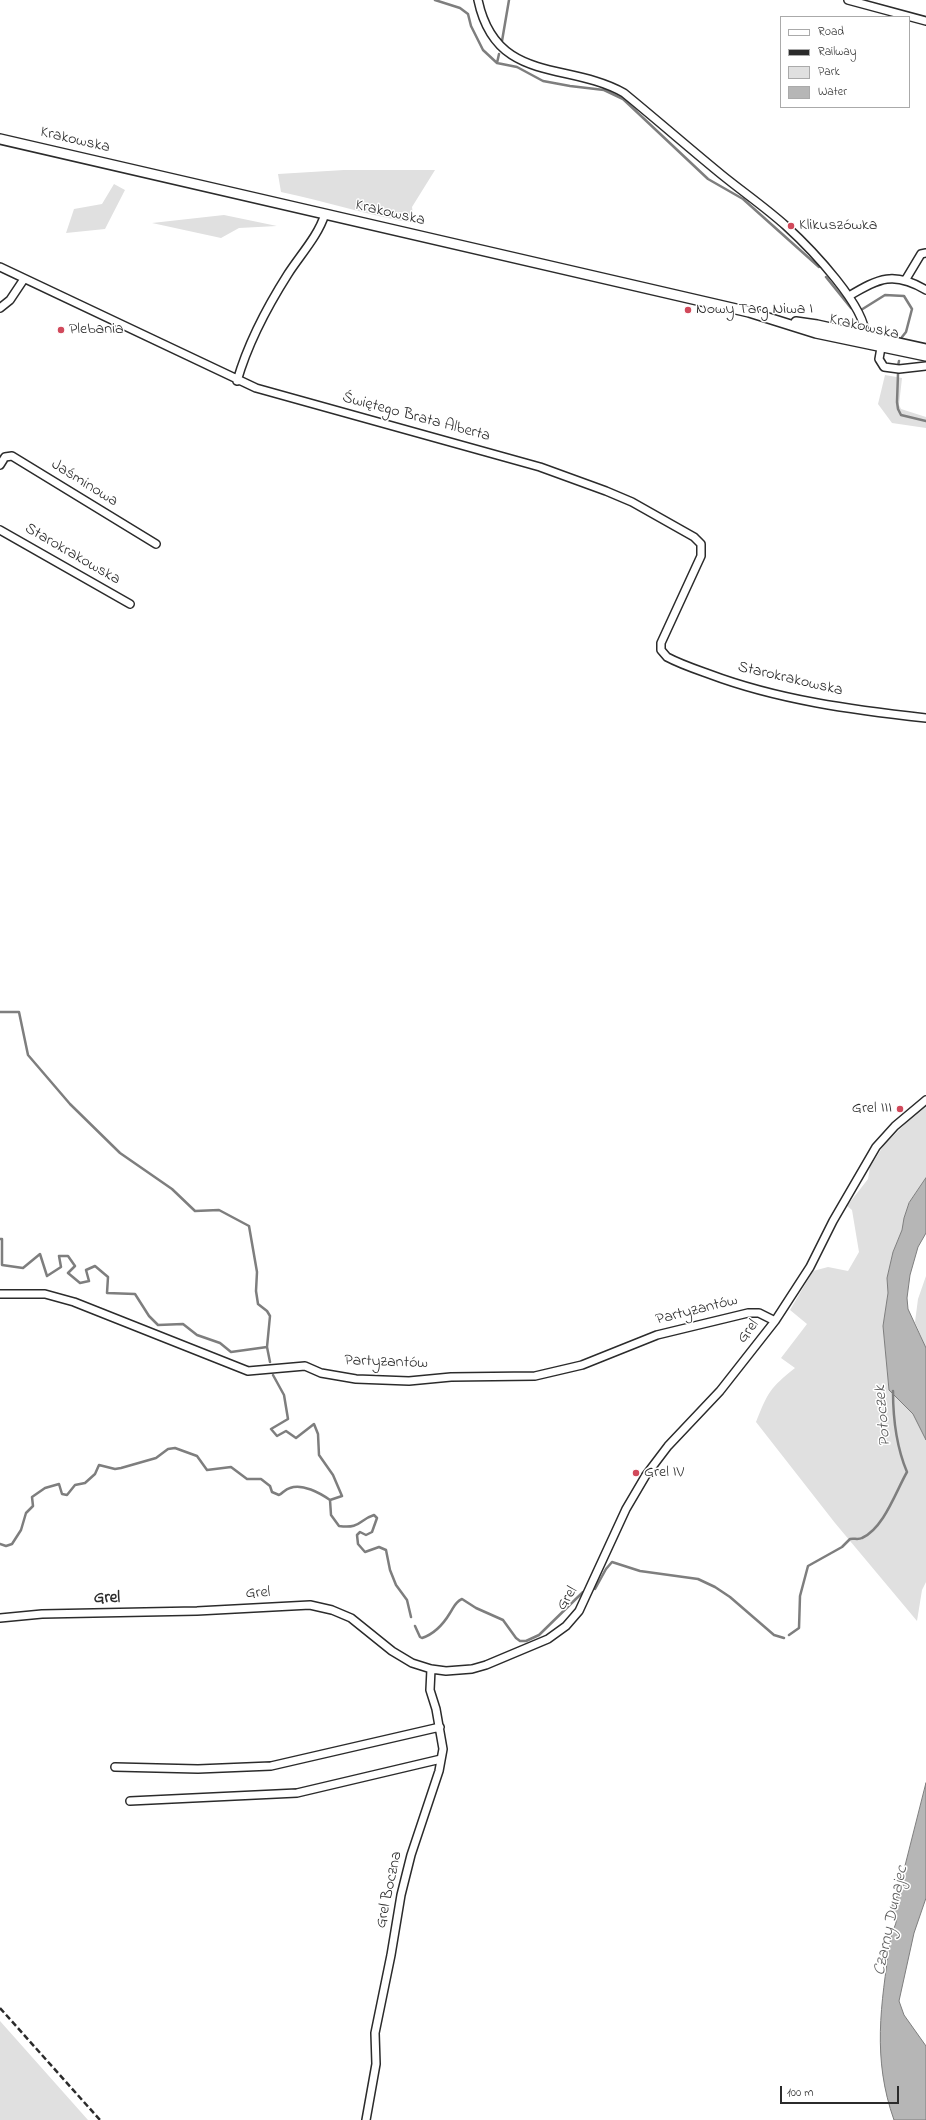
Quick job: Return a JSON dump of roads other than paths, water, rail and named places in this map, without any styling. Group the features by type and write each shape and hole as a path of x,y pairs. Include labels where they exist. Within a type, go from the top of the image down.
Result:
{"main road":[{"name":"Krakowska","path":"0,139 749,312 810,331 865,340 926,356"},
{"name":"Krakowska","path":"881,344 926,349"}],"street":[{"path":"478,0 488,27 497,43 518,58 542,69 605,85 624,93 735,186 786,226 813,252 849,296 864,323 865,340"},
{"path":"848,0 907,16"},
{"path":"910,17 926,21"},
{"path":"237,381 244,355 264,314 317,232 325,214"},
{"path":"906,279 917,259 921,254 926,253"},
{"name":"Świętego Brata Alberta","path":"0,267 237,381 279,396 439,438 540,467 606,491 680,528 694,536 701,544 701,556 661,643"},
{"path":"0,308 10,300 24,278"},
{"path":"849,296 864,287 886,280 906,279 926,290"},
{"path":"881,344 879,359 884,368 899,369 926,366"},
{"name":"Jaśminowa","path":"0,465 5,457 12,456 156,544"},
{"name":"Starokrakowska","path":"0,530 130,604"},
{"name":"Starokrakowska","path":"661,643 661,650 671,659 744,686 818,703 926,718"},
{"name":"Grel","path":"0,1618 42,1614 197,1611 310,1605 332,1610 351,1618 402,1657 431,1669 458,1671 486,1665 548,1639 566,1626 586,1600 626,1509 644,1478 668,1446 720,1391 775,1321 810,1267 847,1195 876,1147 895,1126 926,1100"},
{"name":"Partyzantów","path":"0,1294 45,1294 74,1302 248,1371 305,1366 322,1373 356,1379 409,1381 458,1377 535,1376 582,1365 657,1335 748,1313 759,1313 775,1321"},
{"name":"Grel Boczna","path":"366,2120 376,2064 375,2034 391,1955 401,1895 411,1855 439,1771 443,1749 440,1727 430,1690 431,1669"},
{"path":"115,1767 198,1769 272,1766 440,1727"},
{"path":"130,1801 297,1793 441,1759"}],"water":[{"path":"926,1178 926,1233 918,1247 910,1275 907,1298 908,1309 926,1348 926,1440 913,1414 889,1390 883,1326 888,1293 887,1278 893,1252 902,1230 909,1203"},
{"path":"926,1783 926,1898 914,1933 899,2001 904,2015 926,2046 926,2120 894,2120 887,2097 881,2053 880,2031 884,1988 891,1939 897,1918 892,1905 903,1887 904,1870"}],"waterway":[{"name":"Klikuszówka","path":"435,0 460,8 468,14 471,26 483,50 497,63 517,67 543,81 604,90 623,99 708,179 743,199 819,267"},
{"path":"502,41 509,0"},
{"name":"Klikuszówka","path":"497,63 499,54"},
{"name":"Klikuszówka","path":"826,277 851,308"},
{"name":"Klikuszówka","path":"861,310 885,295 904,296 912,309 906,332 902,337"},
{"name":"Klikuszówka","path":"898,366 899,361"},
{"name":"Klikuszówka","path":"898,374 897,402 901,415 926,421"},
{"path":"0,1012 19,1012 28,1055 70,1104 120,1153 172,1189 195,1211 219,1210 249,1226 257,1272 256,1291 258,1304 267,1311 270,1316 267,1347 270,1362"},
{"path":"0,1239 2,1239 2,1265 23,1268 40,1254 47,1276 61,1267 59,1256 68,1256 75,1266 68,1273 80,1283 89,1281 86,1270 95,1266 108,1277 107,1293 135,1294 149,1316 158,1325 183,1324 197,1335 220,1343 231,1352 267,1347"},
{"path":"273,1375 284,1395 288,1419 271,1429 277,1436 286,1431 296,1438 314,1424 318,1434 319,1455 333,1475 342,1496 330,1500"},
{"name":"Potoczek","path":"789,1635 799,1628 800,1596 808,1566 842,1547 850,1539 860,1539 870,1533 883,1518 907,1472 900,1452 896,1432 893,1391"},
{"name":"Potoczek","path":"0,1544 6,1546 12,1544 21,1530 26,1513 33,1506 32,1497 45,1488 59,1484 62,1494 67,1495 75,1485 85,1483 95,1474 99,1465 115,1469 121,1468 156,1458 168,1449 175,1448 197,1456 207,1470 231,1467 247,1479 261,1479 270,1486 272,1492 279,1495 285,1490 300,1487 321,1494 330,1500"},
{"name":"Potoczek","path":"330,1500 331,1515 339,1526 346,1527 356,1525 374,1515 377,1518 372,1532 366,1535 360,1532 357,1535 358,1544 365,1552 379,1547 386,1550 390,1570 396,1585 407,1600 411,1617"},
{"name":"Potoczek","path":"595,1589 606,1569 612,1562 640,1571 698,1579 715,1587 730,1597 774,1635 784,1638"},
{"name":"Potoczek","path":"415,1626 420,1637 422,1638 431,1634 448,1617 456,1603 462,1599 476,1608 503,1620 516,1638 520,1641 526,1641 539,1635 583,1592"}],"railway":[{"path":"0,2008 100,2120"}],"place":[{"name":"Klikuszówka","path":"791,226"},
{"name":"Nowy Targ Niwa I","path":"688,310"},
{"name":"Plebania","path":"61,330"},
{"name":"Grel III","path":"900,1109"},
{"name":"Grel IV","path":"636,1473"}],"district":[{"name":"Grel","path":"107,1599"}],"water label":[{"name":"Czarny Dunajec","path":"892,1921"}]}
